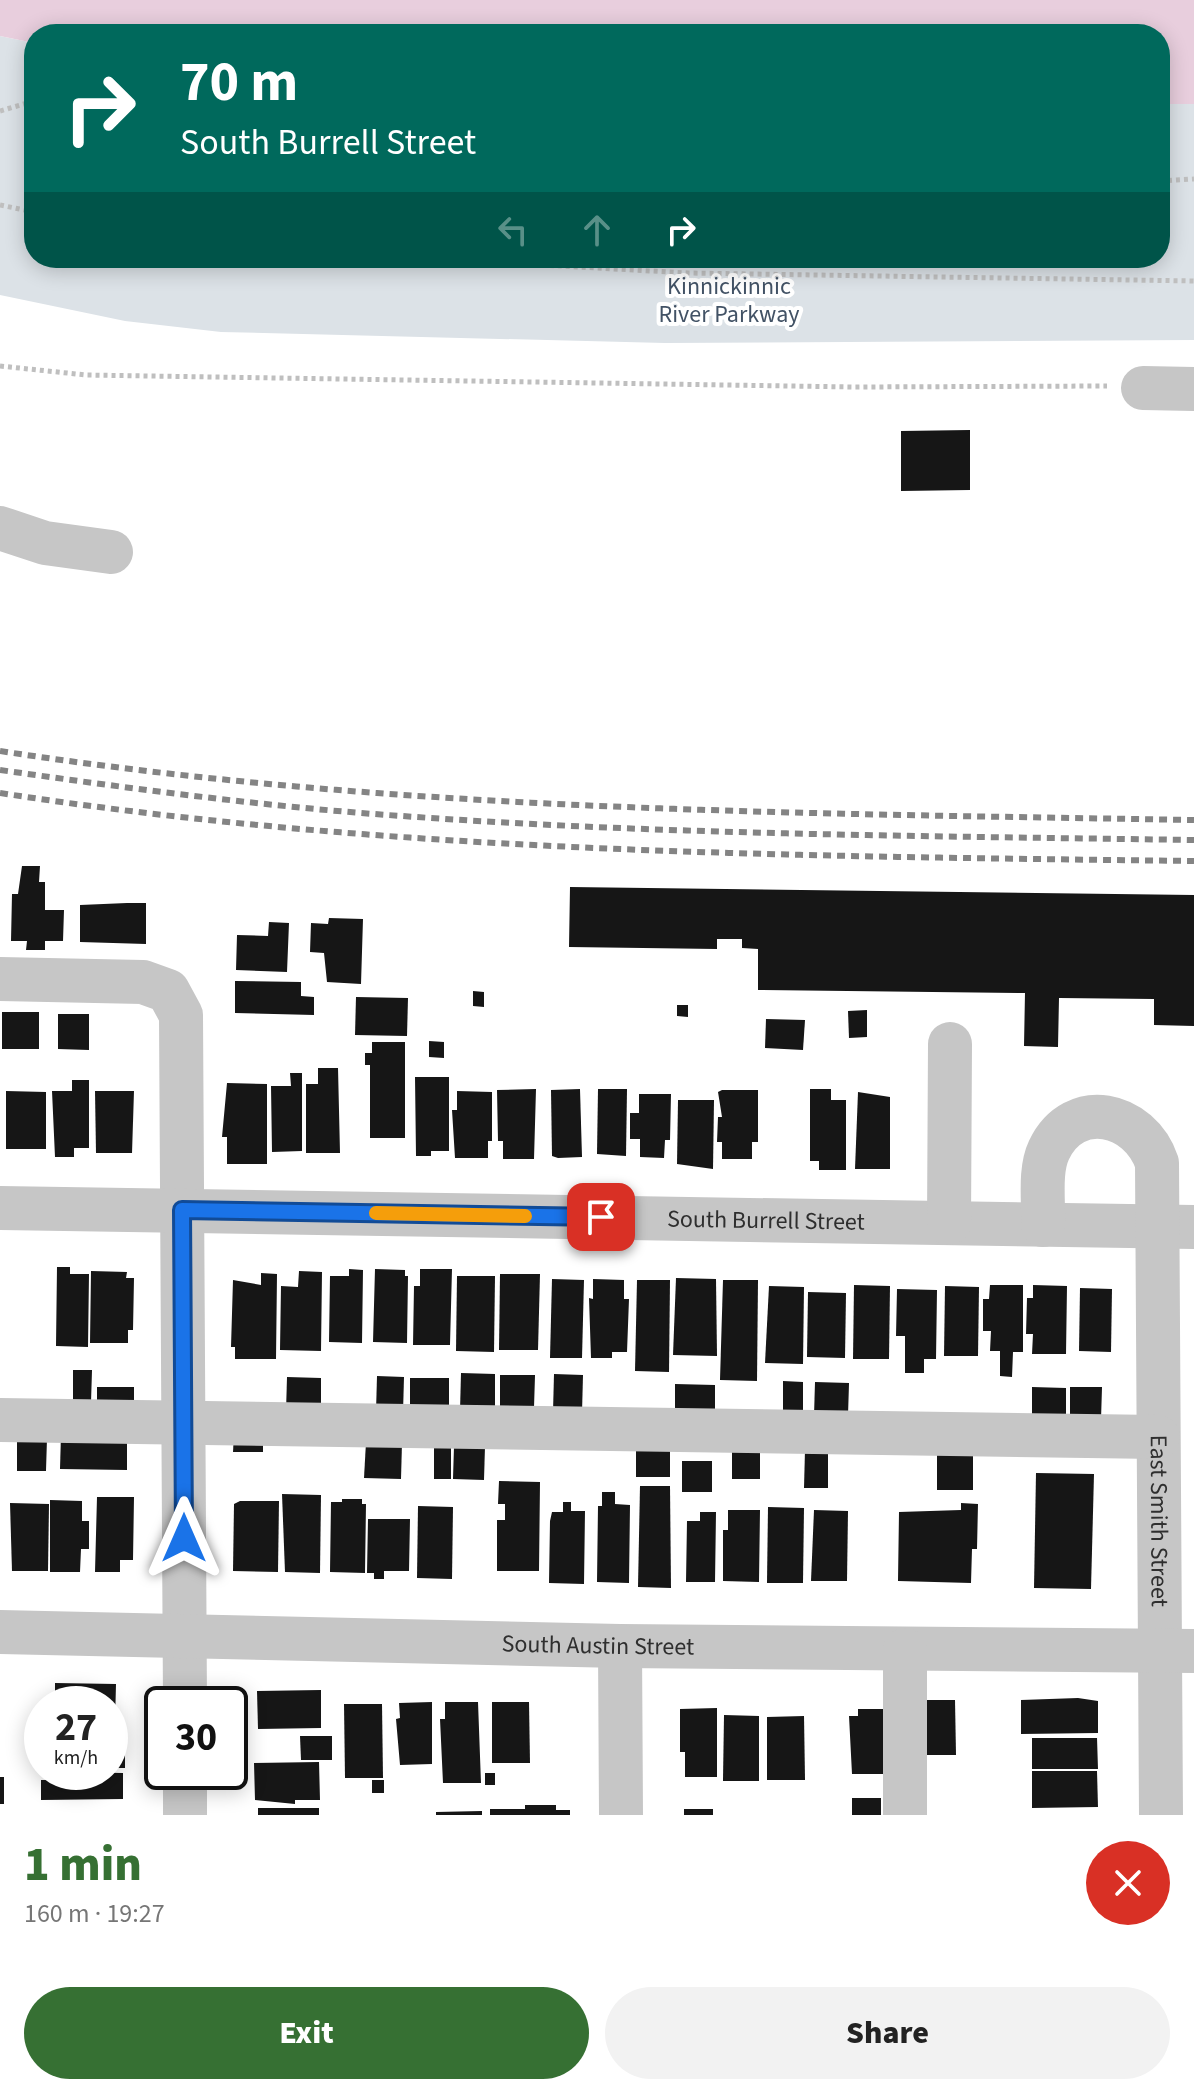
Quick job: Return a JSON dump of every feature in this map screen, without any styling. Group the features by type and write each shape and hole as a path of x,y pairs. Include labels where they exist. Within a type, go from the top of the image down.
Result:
{"street":[{"path":"1133,387 1194,389"},
{"path":"0,528 45,543 111,552"},
{"path":"0,979 143,982 168,991 181,1015 185,1686"},
{"path":"949,1223 950,1044"},
{"name":"East Smith Street","path":"1043,1225 1045,1164 1055,1139 1080,1121 1107,1118 1134,1128 1152,1150 1175,1227 1158,1437 1177,1651 1161,1815"},
{"name":"South Burrell Street","path":"0,1208 1175,1227"},
{"path":"0,1420 1158,1437"},
{"name":"South Austin Street","path":"0,1632 620,1646 1177,1651"},
{"path":"620,1646 621,1815"},
{"path":"905,1650 905,1815"},
{"path":"185,1790 185,1815"}],"path":[{"path":"0,111 24,104"},
{"path":"1170,180 1194,179"},
{"path":"0,205 24,210"},
{"path":"597,268 688,273 1194,281"},
{"path":"0,366 86,375 853,387 1133,387"}],"green space":[{"name":"Kinnickinnic River Parkway","path":"0,36 24,41 24,268 1170,268 1170,104 1194,104 1194,340 665,343 221,332 125,321 0,295"}],"shaded area":[{"path":"0,0 1194,0 1194,104 1170,104 1170,24 24,24 24,41 0,36"}],"building":[{"path":"970,430 970,490 901,491 901,431"},
{"path":"22,866 40,866 39,882 45,882 45,910 64,910 63,941 45,941 45,950 26,950 27,941 11,941 12,894 18,894"},
{"path":"570,887 1194,895 1194,1026 1154,1025 1154,999 1059,998 1058,1047 1024,1046 1025,993 758,990 758,949 742,948 742,939 717,939 717,949 569,947"},
{"path":"146,903 146,944 80,942 80,905"},
{"path":"329,918 363,919 361,984 327,982 324,953 310,952 311,923 328,924"},
{"path":"269,922 289,923 287,972 236,970 237,935 268,936"},
{"path":"235,981 301,982 301,996 314,997 314,1015 235,1013"},
{"path":"473,991 484,992 484,1007 473,1006"},
{"path":"356,997 408,998 407,1036 355,1035"},
{"path":"677,1005 688,1005 688,1017 677,1016"},
{"path":"867,1010 867,1037 849,1038 848,1011"},
{"path":"2,1012 39,1012 39,1049 2,1049"},
{"path":"58,1014 89,1014 89,1050 58,1049"},
{"path":"766,1019 805,1020 803,1050 765,1048"},
{"path":"429,1041 444,1042 444,1058 429,1057"},
{"path":"372,1042 405,1042 405,1138 370,1138 370,1065 365,1065 365,1053 372,1053"},
{"path":"318,1068 338,1068 340,1153 306,1153 306,1084 318,1084"},
{"path":"290,1073 302,1073 302,1151 272,1152 271,1086 291,1086"},
{"path":"415,1077 449,1077 449,1151 431,1151 431,1156 416,1156"},
{"path":"72,1080 89,1080 89,1148 74,1148 74,1157 55,1157 52,1091 72,1091"},
{"path":"227,1083 267,1084 267,1164 227,1164 227,1137 222,1137"},
{"path":"536,1089 534,1159 503,1159 503,1141 498,1141 497,1090"},
{"path":"580,1089 582,1157 552,1156 551,1090"},
{"path":"598,1089 627,1089 626,1156 597,1154"},
{"path":"810,1089 831,1089 831,1100 846,1100 846,1170 819,1170 819,1161 810,1161"},
{"path":"758,1090 758,1142 752,1142 752,1159 722,1159 722,1142 717,1142 718,1117 722,1117 718,1092"},
{"path":"6,1091 46,1092 46,1149 6,1149"},
{"path":"95,1091 134,1091 132,1153 96,1153"},
{"path":"457,1091 492,1092 492,1141 488,1141 488,1158 455,1158 452,1110 457,1110"},
{"path":"858,1092 890,1097 890,1169 855,1169"},
{"path":"639,1094 671,1094 670,1140 665,1140 664,1158 640,1157 640,1139 630,1139 630,1113 639,1113"},
{"path":"678,1100 714,1100 713,1169 677,1164"},
{"path":"57,1267 70,1267 70,1274 89,1274 88,1347 56,1346"},
{"path":"349,1269 363,1270 362,1343 329,1342 330,1276 349,1276"},
{"path":"375,1269 405,1270 405,1276 408,1276 407,1343 373,1342"},
{"path":"420,1269 452,1269 450,1345 413,1345 414,1286 420,1286"},
{"path":"91,1271 127,1272 126,1278 134,1278 133,1330 128,1330 128,1343 90,1343"},
{"path":"299,1271 322,1272 321,1351 280,1350 281,1286 298,1287"},
{"path":"261,1273 277,1274 276,1359 235,1359 235,1347 231,1347 233,1280 261,1285"},
{"path":"500,1274 540,1274 538,1350 499,1350"},
{"path":"457,1276 495,1276 494,1352 456,1351"},
{"path":"676,1278 716,1279 717,1356 673,1355"},
{"path":"552,1279 584,1280 582,1358 550,1358"},
{"path":"593,1279 624,1280 624,1299 629,1299 627,1352 612,1352 612,1358 591,1358 589,1298 593,1299"},
{"path":"637,1280 670,1280 669,1372 635,1371"},
{"path":"723,1280 758,1280 757,1381 720,1380"},
{"path":"854,1285 890,1286 889,1359 853,1359"},
{"path":"990,1285 1023,1285 1023,1352 1013,1352 1012,1377 1000,1376 1000,1351 990,1351 991,1331 983,1331 983,1299 989,1299"},
{"path":"1033,1285 1067,1286 1066,1354 1032,1354 1033,1334 1026,1334 1027,1298 1033,1298"},
{"path":"769,1286 804,1287 803,1364 765,1363"},
{"path":"945,1286 979,1287 978,1356 944,1356"},
{"path":"1080,1288 1112,1289 1111,1352 1079,1351"},
{"path":"897,1289 937,1290 936,1359 924,1359 924,1373 905,1373 905,1336 896,1336"},
{"path":"808,1292 846,1293 845,1358 807,1357"},
{"path":"73,1370 92,1370 91,1403 73,1403"},
{"path":"461,1373 495,1374 495,1412 460,1411"},
{"path":"554,1374 583,1375 582,1413 553,1412"},
{"path":"500,1375 535,1375 534,1408 500,1408"},
{"path":"377,1376 404,1377 403,1413 376,1412"},
{"path":"287,1377 321,1378 321,1412 286,1412"},
{"path":"410,1378 449,1378 449,1409 410,1409"},
{"path":"783,1381 803,1382 803,1410 783,1410"},
{"path":"815,1382 849,1383 848,1416 814,1416"},
{"path":"675,1384 715,1385 715,1414 675,1414"},
{"path":"97,1387 134,1387 134,1411 97,1410"},
{"path":"1032,1387 1066,1388 1066,1419 1032,1419"},
{"path":"1070,1387 1102,1387 1101,1419 1070,1418"},
{"path":"61,1434 127,1434 127,1470 60,1469"},
{"path":"234,1434 263,1434 263,1452 233,1452"},
{"path":"17,1437 47,1438 46,1471 17,1471"},
{"path":"366,1442 402,1443 401,1479 364,1478"},
{"path":"434,1445 451,1445 451,1479 434,1479"},
{"path":"454,1446 485,1446 484,1480 453,1479"},
{"path":"636,1447 670,1447 670,1477 636,1477"},
{"path":"732,1449 760,1450 760,1479 732,1479"},
{"path":"805,1450 828,1451 828,1488 804,1488"},
{"path":"937,1455 973,1455 973,1490 937,1490"},
{"path":"682,1461 712,1461 712,1492 682,1492"},
{"path":"1036,1473 1094,1474 1091,1589 1034,1588"},
{"path":"499,1481 540,1482 539,1571 497,1571 497,1520 505,1520 505,1504 498,1504"},
{"path":"640,1486 670,1486 671,1588 638,1587"},
{"path":"602,1492 615,1492 615,1504 630,1505 629,1583 597,1582 598,1506 602,1506"},
{"path":"282,1494 321,1495 320,1573 285,1572"},
{"path":"97,1497 134,1497 133,1560 120,1560 120,1572 95,1572"},
{"path":"342,1499 362,1499 362,1504 366,1504 365,1573 330,1572 331,1502 342,1502"},
{"path":"50,1500 82,1501 82,1521 89,1521 89,1549 81,1549 80,1572 50,1572"},
{"path":"240,1501 279,1501 278,1572 233,1571 234,1504"},
{"path":"563,1502 571,1502 571,1511 585,1511 584,1584 549,1583 550,1521 552,1512 563,1512"},
{"path":"10,1503 49,1504 48,1571 12,1571"},
{"path":"961,1503 978,1504 977,1549 972,1549 971,1583 898,1581 899,1512 961,1510"},
{"path":"418,1506 453,1507 452,1579 417,1578"},
{"path":"768,1507 804,1508 803,1583 767,1583"},
{"path":"728,1510 760,1510 759,1582 723,1581 723,1530 728,1530"},
{"path":"814,1510 848,1511 847,1581 811,1581"},
{"path":"700,1512 716,1512 715,1582 686,1582 687,1521 700,1521"},
{"path":"368,1519 410,1519 409,1571 384,1571 384,1579 374,1579 374,1573 367,1573"},
{"path":"55,1683 116,1684 116,1686 55,1686"},
{"path":"321,1690 321,1728 258,1729 257,1691"},
{"path":"1078,1698 1098,1701 1098,1733 1021,1734 1021,1700"},
{"path":"924,1700 955,1700 956,1755 924,1755"},
{"path":"432,1702 432,1764 400,1765 396,1719 400,1718 399,1703"},
{"path":"445,1702 478,1702 481,1783 443,1783 440,1719 445,1719"},
{"path":"492,1702 529,1702 530,1763 492,1763"},
{"path":"344,1704 382,1704 383,1778 345,1778"},
{"path":"717,1708 717,1777 685,1777 685,1752 680,1752 680,1709"},
{"path":"858,1709 891,1709 892,1774 852,1774 849,1716 858,1716"},
{"path":"724,1715 759,1716 759,1781 723,1781"},
{"path":"804,1716 805,1780 767,1780 767,1717"},
{"path":"300,1736 332,1736 332,1760 301,1760"},
{"path":"1032,1738 1097,1738 1098,1769 1032,1769"},
{"path":"319,1762 320,1800 295,1800 295,1804 255,1800 254,1763"},
{"path":"1032,1771 1097,1771 1098,1807 1032,1808"},
{"path":"485,1773 495,1773 495,1785 485,1785"},
{"path":"0,1777 4,1777 4,1804 0,1804"},
{"path":"372,1780 384,1780 384,1793 372,1793"},
{"path":"41,1790 123,1790 123,1799 41,1800"},
{"path":"852,1798 881,1798 881,1815 852,1815"},
{"path":"525,1805 556,1805 556,1810 570,1810 570,1815 490,1815 490,1809 525,1809"},
{"path":"258,1808 319,1808 319,1815 258,1815"},
{"path":"684,1809 713,1809 713,1815 684,1815"},
{"path":"482,1811 482,1815 436,1815 436,1812"}],"railway":[{"path":"0,751 297,787 446,798 745,811 1194,820"},
{"path":"0,770 251,802 501,822 798,834 1194,840"},
{"path":"0,793 297,829 446,840 745,853 1194,861"}],"slow traffic":[{"path":"376,1213 525,1216"}],"route":[{"path":"184,1538 182,1210 601,1217"}]}
